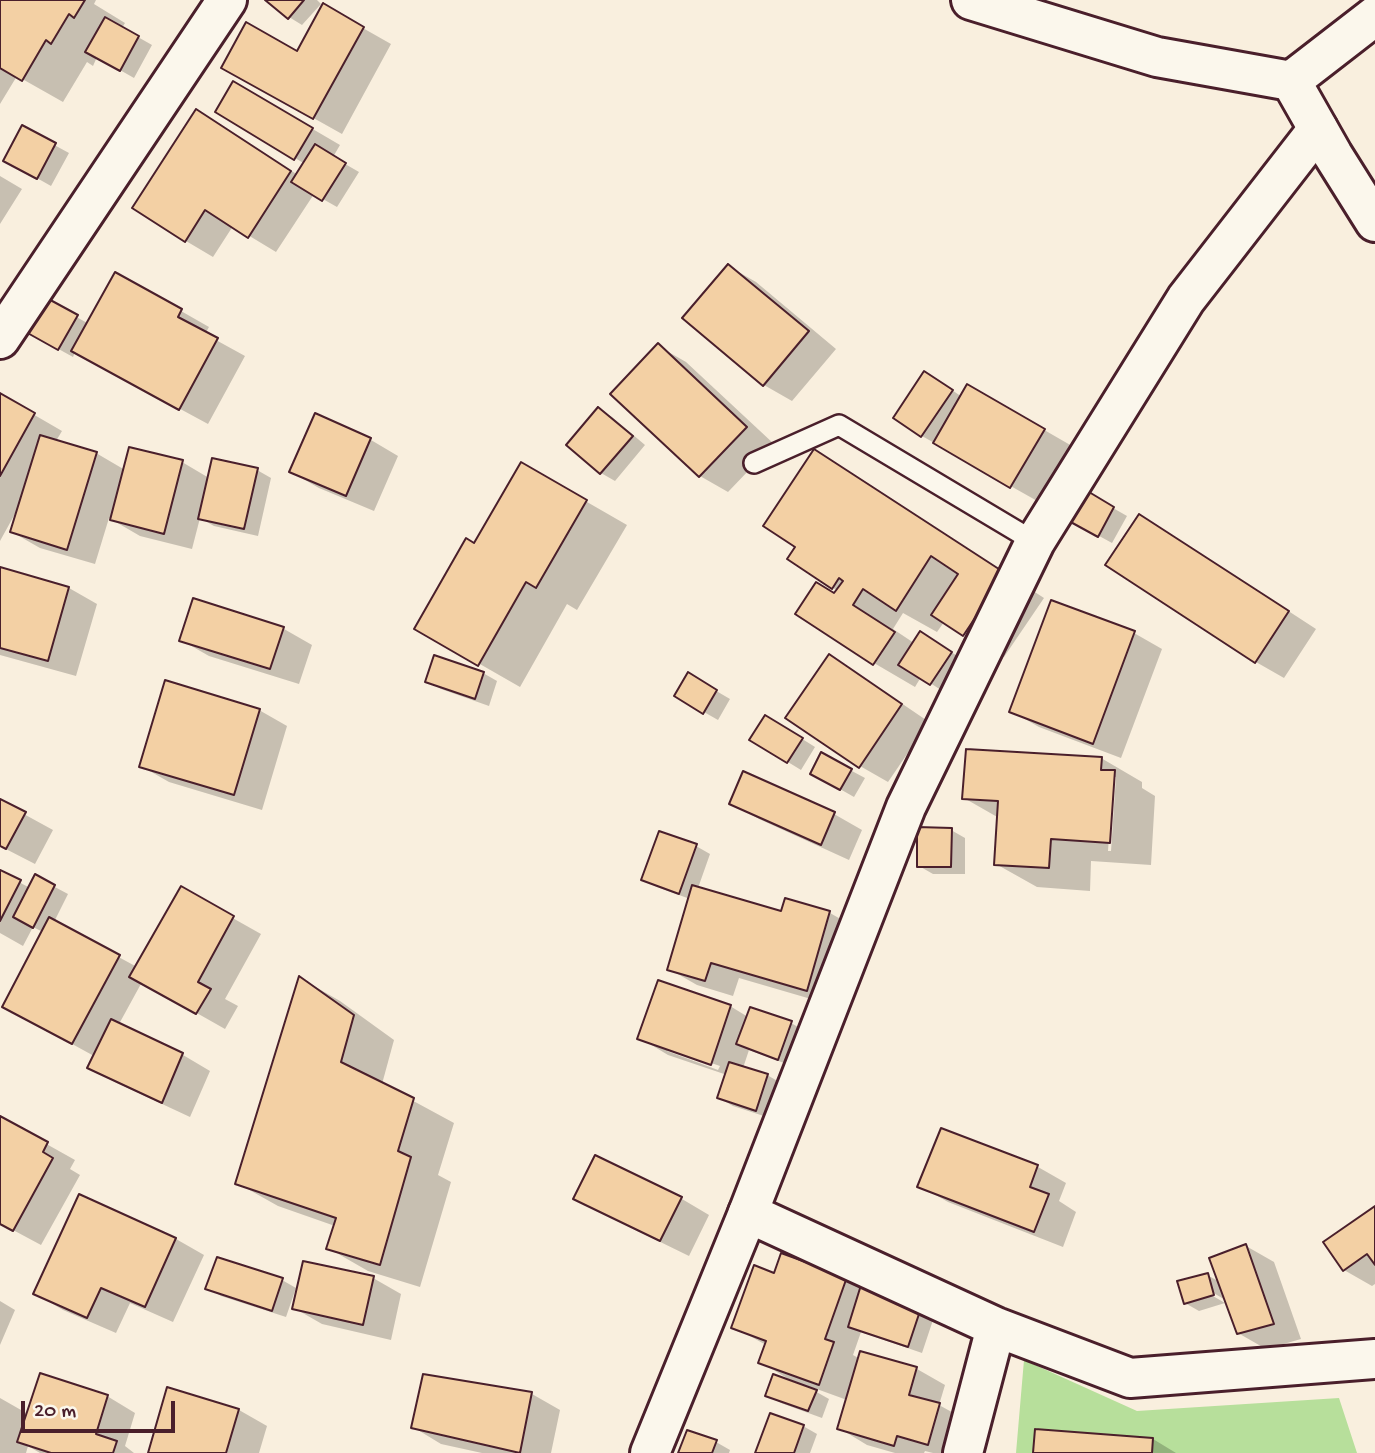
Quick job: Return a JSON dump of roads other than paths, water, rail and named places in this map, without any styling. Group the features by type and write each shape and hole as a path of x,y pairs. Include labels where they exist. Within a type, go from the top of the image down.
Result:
{"street":[{"path":"0,339 227,0"},
{"path":"971,0 1157,57 1291,82 1375,16"},
{"path":"1291,82 1375,222"},
{"path":"650,1453 748,1213 906,807 1035,542 1186,299 1318,129"},
{"path":"748,1213 996,1327 1130,1378 1375,1359"},
{"path":"963,1453 996,1327"}],"lane":[{"path":"754,463 839,425 1035,542"}]}
